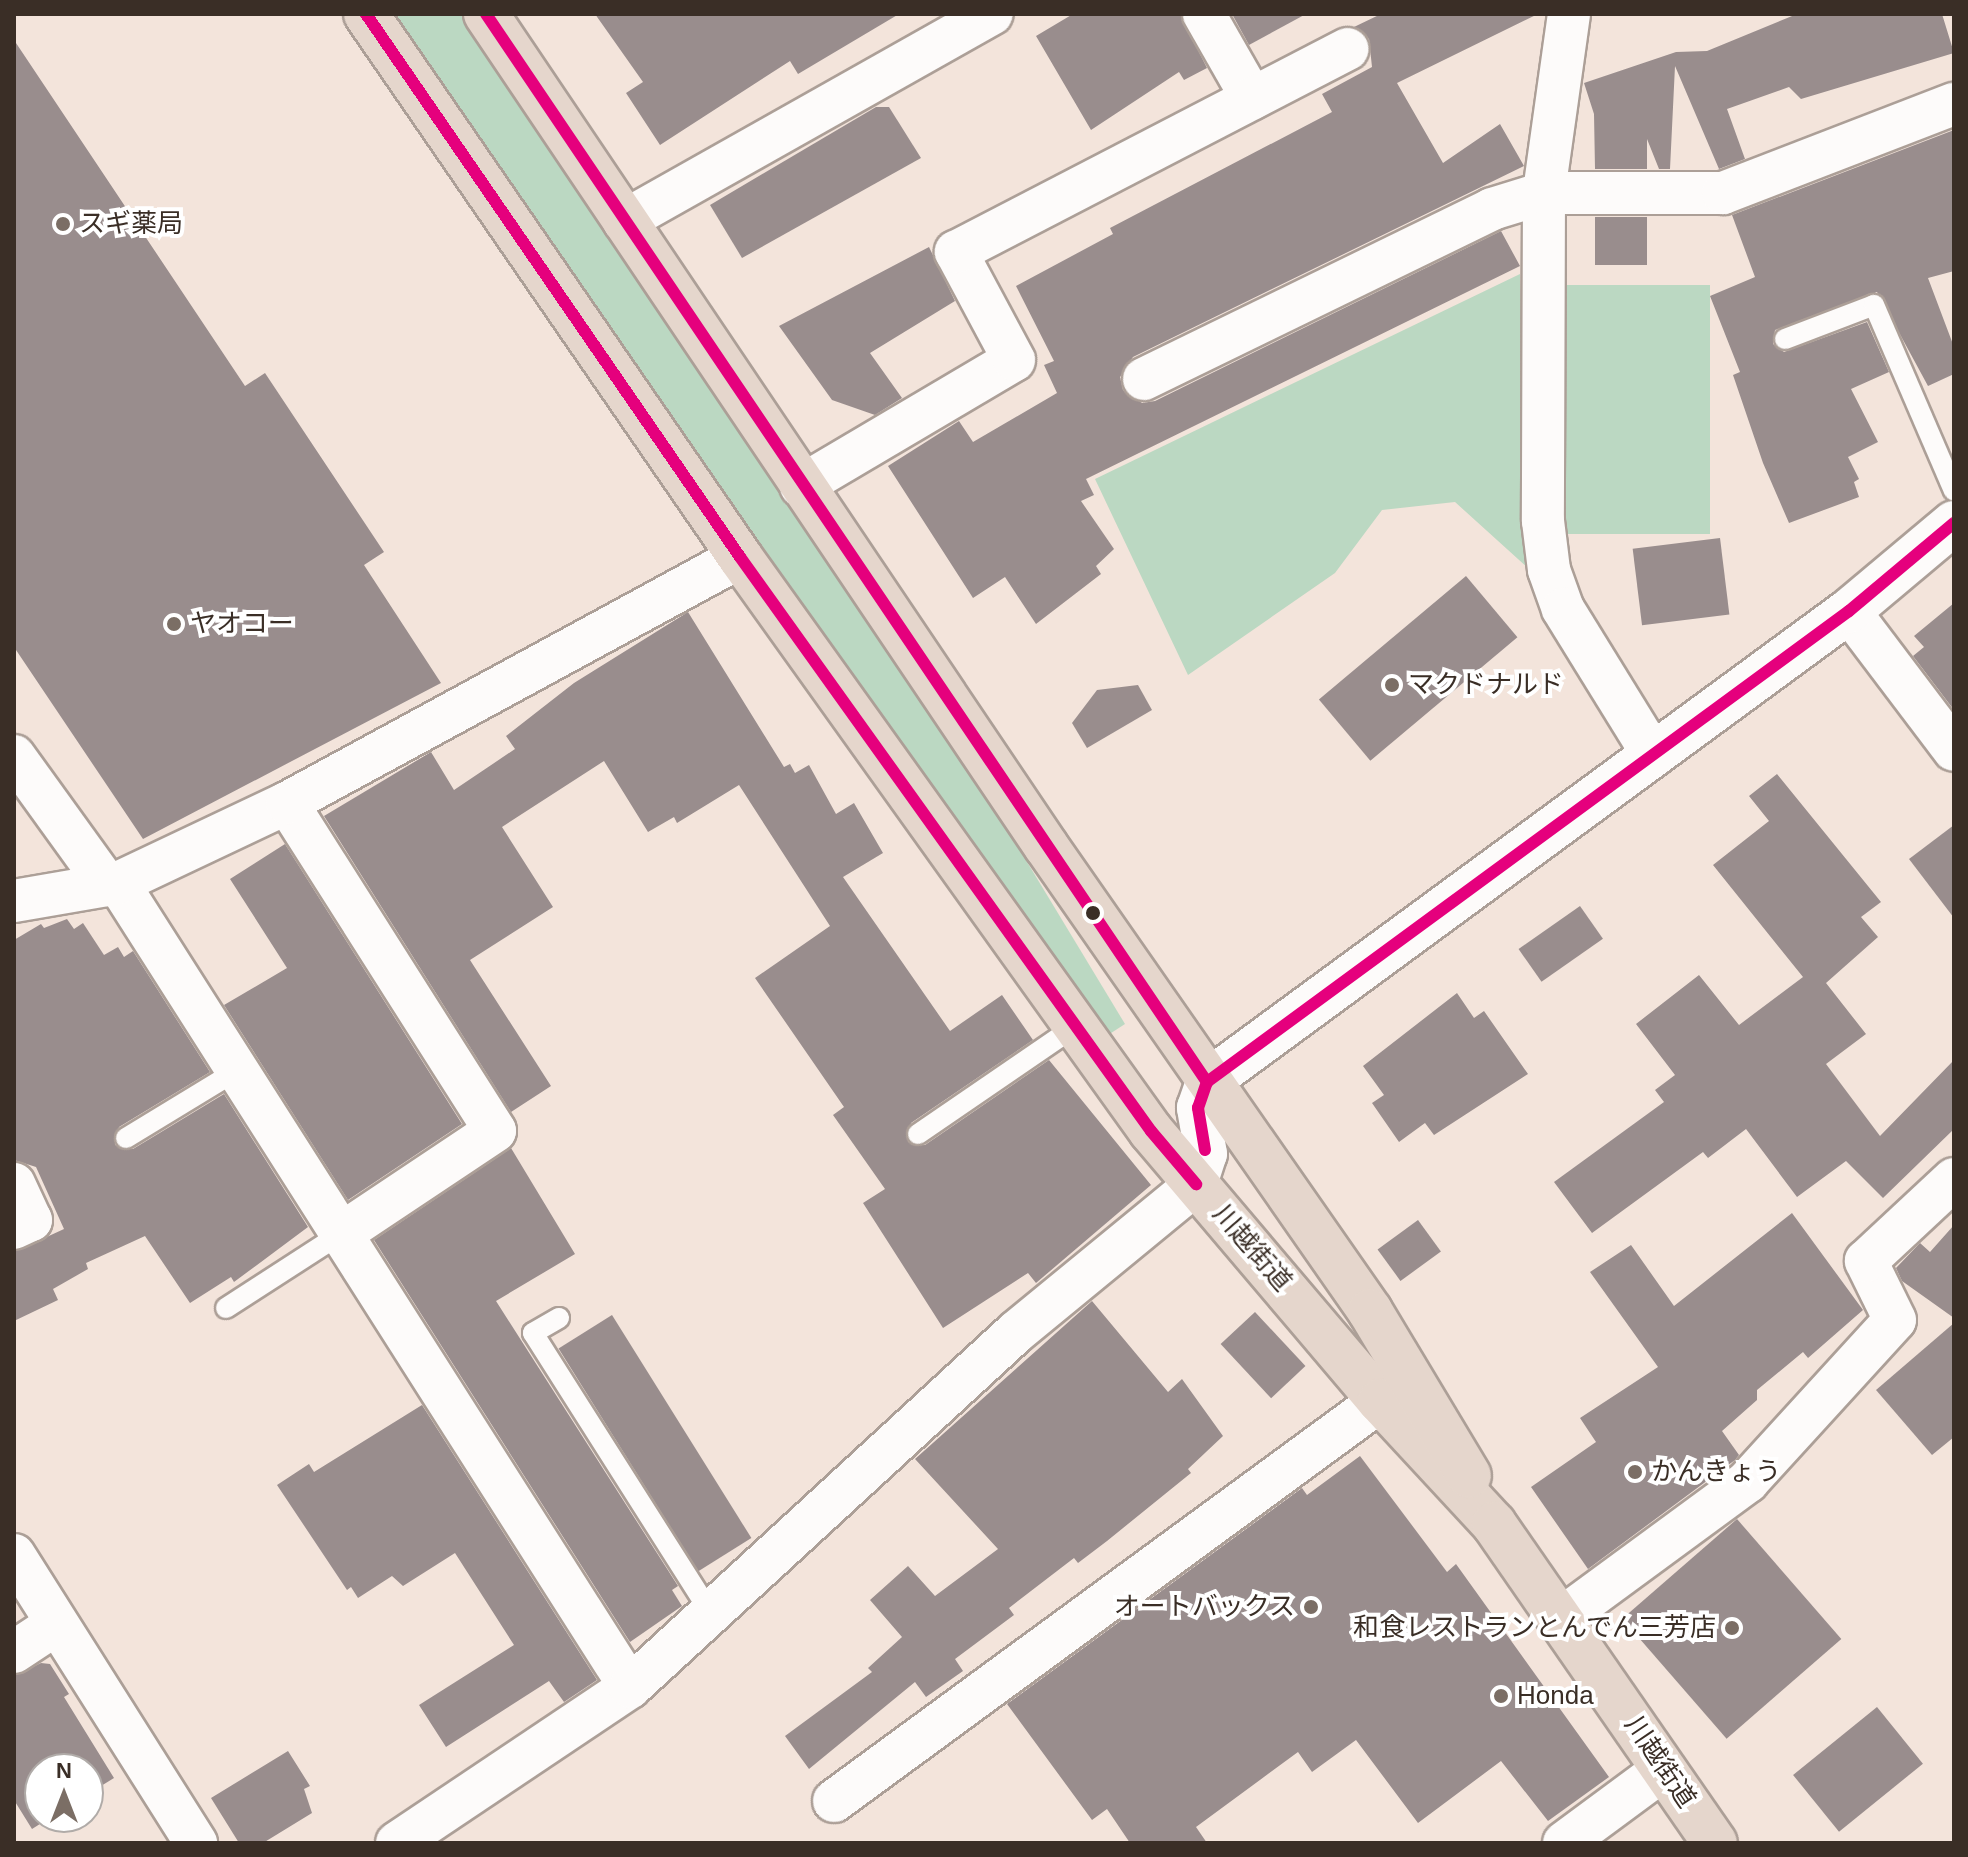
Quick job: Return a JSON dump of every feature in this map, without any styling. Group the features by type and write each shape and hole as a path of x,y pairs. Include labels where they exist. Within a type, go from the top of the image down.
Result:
{"highway":[{"name":"川越街道","path":"366,14 740,557 1076,1026 1196,1184 1380,1401 1494,1524 1715,1843"},
{"name":"川越街道","path":"486,14 801,486 1439,1418 1494,1524"}],"street":[{"path":"624,221 992,14"},
{"path":"1204,14 1252,98"},
{"path":"1569,14 1544,193 1543,506 1549,570 1586,655 1653,755"},
{"path":"801,486 1014,360 956,252 1347,49"},
{"path":"1144,379 1492,209 1544,193 1723,193 1954,104"},
{"path":"397,1843 630,1687 713,1616 1016,1332 1196,1184 1206,1154 1199,1095 1207,1082 1849,611 1954,523"},
{"path":"14,901 113,884 287,803 740,557"},
{"path":"1849,611 1954,750"},
{"path":"14,756 113,884 630,1687"},
{"path":"287,803 495,1131 339,1235"},
{"path":"1562,1618 1747,1482 1895,1320 1866,1261 1954,1179"},
{"path":"14,1184 31,1220 14,1228"},
{"path":"834,1801 1380,1401"},
{"path":"14,1555 55,1625 196,1843"},
{"path":"14,1652 55,1625"},
{"path":"1564,1843 1664,1769"}],"lane":[{"path":"1785,339 1874,305 1954,491"},
{"path":"918,1134 1076,1026"},
{"path":"126,1138 236,1071"},
{"path":"226,1308 339,1235"},
{"path":"559,1318 533,1333 713,1616"}],"green space":[{"path":"393,14 461,14 949,733 1125,1024 1108,1035 871,715"},
{"path":"1520,274 1528,568 1455,502 1382,510 1335,573 1188,675 1095,479"},
{"path":"1558,285 1710,285 1710,534 1558,534"}],"building":[{"path":"595,14 899,14 798,74 790,61 660,145 626,93 643,82"},
{"path":"1073,14 1180,14 1207,68 1184,80 1179,72 1091,130 1036,36"},
{"path":"1232,14 1306,14 1249,45"},
{"path":"1381,14 1538,14 1397,83 1443,163 1500,124 1524,166 1133,357 1120,377 1123,390 1142,403 1155,401 1501,231 1520,266 1086,479 1094,495 1081,501 1114,549 1096,566 1101,574 1036,624 1005,577 973,598 888,466 959,421 973,442 1057,393 1044,365 1054,361 1016,286 1113,234 1110,228 1332,112 1322,94 1372,67 1369,39 1354,27"},
{"path":"1797,14 1942,14 1954,53 1801,99 1789,87 1727,109 1745,159 1719,169 1675,66 1670,169 1659,169 1647,139 1647,169 1595,169 1594,114 1584,83 1676,52 1707,51"},
{"path":"14,40 245,386 265,373 384,552 364,565 441,683 143,839 14,647"},
{"path":"876,107 889,107 921,158 742,258 710,205"},
{"path":"1954,130 1954,271 1928,278 1954,347 1954,374 1928,386 1877,292 1775,330 1773,344 1784,352 1867,322 1889,372 1851,389 1878,442 1848,457 1859,479 1854,482 1859,497 1789,523 1763,463 1733,375 1740,372 1710,296 1755,277 1732,215"},
{"path":"1595,217 1647,217 1647,265 1595,265"},
{"path":"929,247 955,301 870,353 902,398 875,415 832,400 779,326"},
{"path":"1720,538 1729,614 1642,625 1633,549"},
{"path":"1466,576 1517,637 1370,761 1319,699"},
{"path":"1954,603 1954,710 1913,656 1924,647 1914,636"},
{"path":"688,612 784,767 790,764 795,773 809,765 836,814 854,803 883,853 843,877 950,1031 1002,995 1033,1040 911,1123 908,1142 925,1145 1049,1060 1151,1185 1036,1283 1028,1273 943,1328 863,1203 885,1189 833,1115 844,1107 755,978 830,926 739,785 677,823 674,817 648,832 604,761 502,827 553,907 470,960 551,1086 511,1112 324,816 431,752 454,790 515,749 506,736 574,683"},
{"path":"1138,685 1152,710 1087,748 1072,723 1097,690"},
{"path":"1777,774 1881,902 1861,917 1878,937 1826,983 1866,1034 1826,1064 1880,1136 1954,1060 1954,1129 1883,1198 1846,1161 1797,1197 1746,1129 1708,1158 1703,1152 1592,1233 1554,1182 1664,1102 1655,1090 1675,1075 1636,1024 1699,975 1739,1025 1803,977 1713,865 1769,821 1749,796"},
{"path":"1954,825 1954,918 1909,859"},
{"path":"285,844 462,1124 348,1200 224,1005 287,968 230,879"},
{"path":"1580,906 1603,939 1542,982 1519,949"},
{"path":"67,919 74,929 83,923 104,955 118,947 124,957 133,951 210,1072 119,1127 115,1145 133,1149 224,1094 308,1227 234,1282 231,1277 190,1303 145,1236 86,1263 88,1269 53,1289 58,1300 14,1321 14,1252 64,1229 36,1167 14,1160 14,940 41,924 44,928"},
{"path":"1457,993 1474,1018 1484,1011 1528,1074 1434,1135 1425,1123 1399,1142 1372,1103 1384,1095 1363,1066"},
{"path":"511,1148 575,1254 496,1301 678,1586 672,1590 682,1606 630,1642 374,1240"},
{"path":"1792,1213 1863,1310 1808,1358 1803,1352 1757,1390 1757,1400 1722,1431 1739,1455 1735,1460 1588,1569 1531,1487 1596,1442 1580,1418 1658,1367 1590,1272 1631,1245 1674,1306"},
{"path":"1418,1220 1441,1252 1400,1281 1378,1249"},
{"path":"1954,1225 1954,1318 1902,1281 1896,1268 1920,1243 1930,1252"},
{"path":"1092,1301 1168,1392 1182,1379 1223,1436 1188,1469 1191,1473 1107,1541 1078,1563 1074,1558 1009,1608 1014,1615 955,1659 963,1671 926,1697 915,1682 809,1769 785,1736 872,1672 868,1668 902,1637 870,1600 908,1566 935,1596 998,1549 915,1459"},
{"path":"1255,1312 1305,1366 1271,1398 1221,1344"},
{"path":"612,1315 751,1538 698,1571 559,1348"},
{"path":"1954,1323 1954,1437 1932,1455 1876,1390"},
{"path":"422,1405 597,1680 564,1702 549,1681 446,1747 419,1705 514,1645 455,1553 403,1586 392,1576 358,1598 351,1587 347,1590 277,1485 309,1464 314,1472"},
{"path":"1360,1456 1447,1572 1456,1564 1609,1777 1548,1821 1501,1761 1418,1823 1356,1740 1312,1772 1298,1752 1196,1827 1207,1843 1130,1843 1107,1809 1092,1820 1007,1704 1302,1488 1307,1495"},
{"name":"和食レストランとんでん三芳店","path":"1737,1519 1841,1639 1727,1739 1622,1619"},
{"path":"41,1663 50,1664 69,1694 64,1697 99,1753 24,1753 24,1816 14,1800 14,1676"},
{"path":"1877,1707 1923,1764 1839,1832 1793,1775"},
{"path":"288,1751 310,1786 304,1789 312,1813 263,1843 239,1843 211,1798"},
{"path":"104,1762 114,1778 104,1784"}],"transit line":[{"path":"366,14 740,557 1151,1131 1196,1184"},
{"path":"486,14 1207,1082"},
{"path":"1205,1150 1198,1108 1207,1082 1849,611 1954,523"}],"place":[{"name":"スギ薬局","path":"63,224"},
{"name":"ヤオコー","path":"174,624"},
{"name":"マクドナルド","path":"1392,685"},
{"name":"かんきょう","path":"1635,1472"},
{"name":"オートバックス","path":"1311,1607"},
{"name":"和食レストランとんでん三芳店","path":"1732,1628"},
{"name":"Honda","path":"1501,1696"}]}
